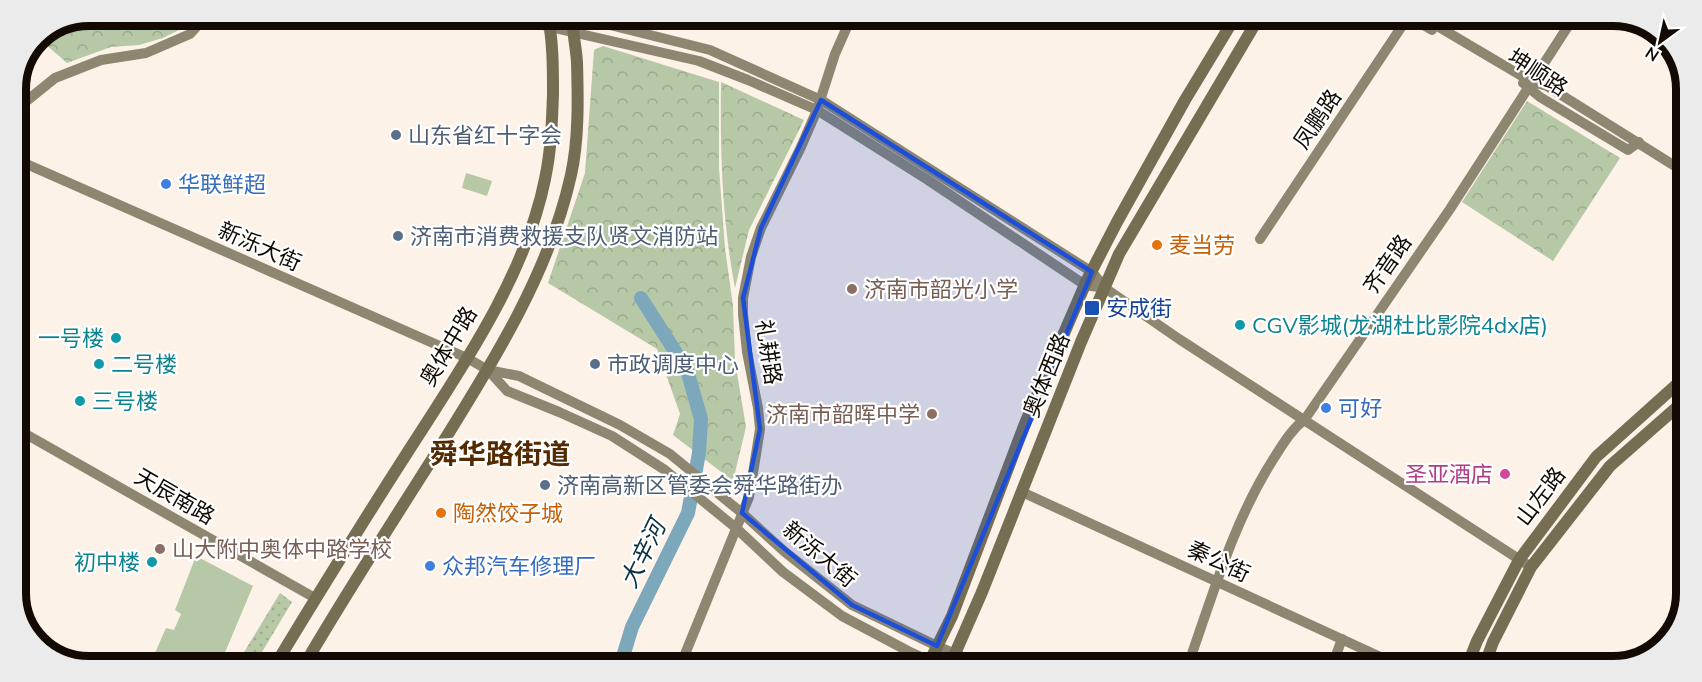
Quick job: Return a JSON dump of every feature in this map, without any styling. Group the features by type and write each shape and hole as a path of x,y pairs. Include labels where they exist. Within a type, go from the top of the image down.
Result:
{"main road":[{"name":"奥体中路","path":"281,656 467,358 509,282 531,228 545,181 552,133 553,61 549,26"},
{"name":"奥体中路","path":"310,656 488,370 524,301 549,244 571,173 576,132 577,60 572,26"},
{"name":"奥体西路","path":"934,656 1024,426 1085,285 1180,110 1230,26"},
{"name":"奥体西路","path":"954,656 1119,254 1254,26"},
{"name":"山左路","path":"1471,656 1520,559 1596,457 1676,385"},
{"name":"山左路","path":"1488,656 1531,567 1610,466 1676,408"}],"street":[{"path":"26,101 55,78 101,60 146,53 190,34 197,26"},
{"path":"559,26 699,61 819,105 1085,285 1104,288"},
{"path":"614,26 710,50 819,105 1092,272 1104,288 1531,567"},
{"name":"礼耕路","path":"684,656 748,497 760,429 747,352 743,298 751,257 761,228 819,105 835,54 847,26"},
{"name":"凤鹏路","path":"1260,239 1402,26"},
{"name":"坤顺路","path":"1426,26 1530,84 1547,86 1676,166"},
{"name":"坤顺路","path":"1437,26 1530,84"},
{"name":"齐音路","path":"1191,656 1226,555 1257,486 1294,428 1304,420 1450,209 1568,26"},
{"name":"新泺大街","path":"26,164 467,358 488,370 507,391 559,411 612,436 665,470 736,528 783,572 842,616 918,656"},
{"name":"新泺大街","path":"488,370 519,376 620,425 675,458 785,552 852,605 937,646 949,656"},
{"name":"天辰南路","path":"26,434 315,598"},
{"name":"秦公街","path":"1022,492 1379,656"},
{"path":"1336,656 1342,639"}],"highlighted area":[{"path":"821,100 1092,272 937,646 852,605 742,513 760,429 743,298 761,228"}],"green space":[{"path":"89,26 187,26 163,38 139,45 111,47 67,63 45,44 64,30"},
{"path":"603,46 719,82 719,168 725,248 733,306 735,361 746,427 733,481 673,435 680,414 657,349 548,283 585,173 594,50"},
{"path":"721,82 804,120 749,230 735,288 727,237 723,185"},
{"path":"1527,101 1620,158 1553,261 1462,202"},
{"path":"466,173 492,181 487,196 462,188"},
{"path":"196,556 253,586 224,656 154,656 166,628 174,630 181,614 175,610"},
{"path":"280,593 292,602 260,656 242,656"}],"waterway":[{"name":"大辛河","path":"623,656 632,627 688,513 699,453 701,419 687,370 641,298"}],"place":[{"name":"山东省红十字会","path":"396,135"},
{"name":"华联鲜超","path":"166,184"},
{"name":"济南市消费救援支队贤文消防站","path":"398,236"},
{"name":"麦当劳","path":"1157,245"},
{"name":"济南市韶光小学","path":"852,289"},
{"name":"安成街","path":"1092,308"},
{"name":"CGV影城(龙湖杜比影院4dx店)","path":"1240,325"},
{"name":"一号楼","path":"116,338"},
{"name":"二号楼","path":"99,364"},
{"name":"市政调度中心","path":"595,364"},
{"name":"三号楼","path":"80,401"},
{"name":"可好","path":"1326,408"},
{"name":"济南市韶晖中学","path":"932,414"},
{"name":"圣亚酒店","path":"1505,474"},
{"name":"济南高新区管委会舜华路街办","path":"545,485"},
{"name":"陶然饺子城","path":"441,513"},
{"name":"山大附中奥体中路学校","path":"160,549"},
{"name":"初中楼","path":"152,562"},
{"name":"众邦汽车修理厂","path":"430,566"}],"district":[{"name":"舜华路街道","path":"500,454"}]}
